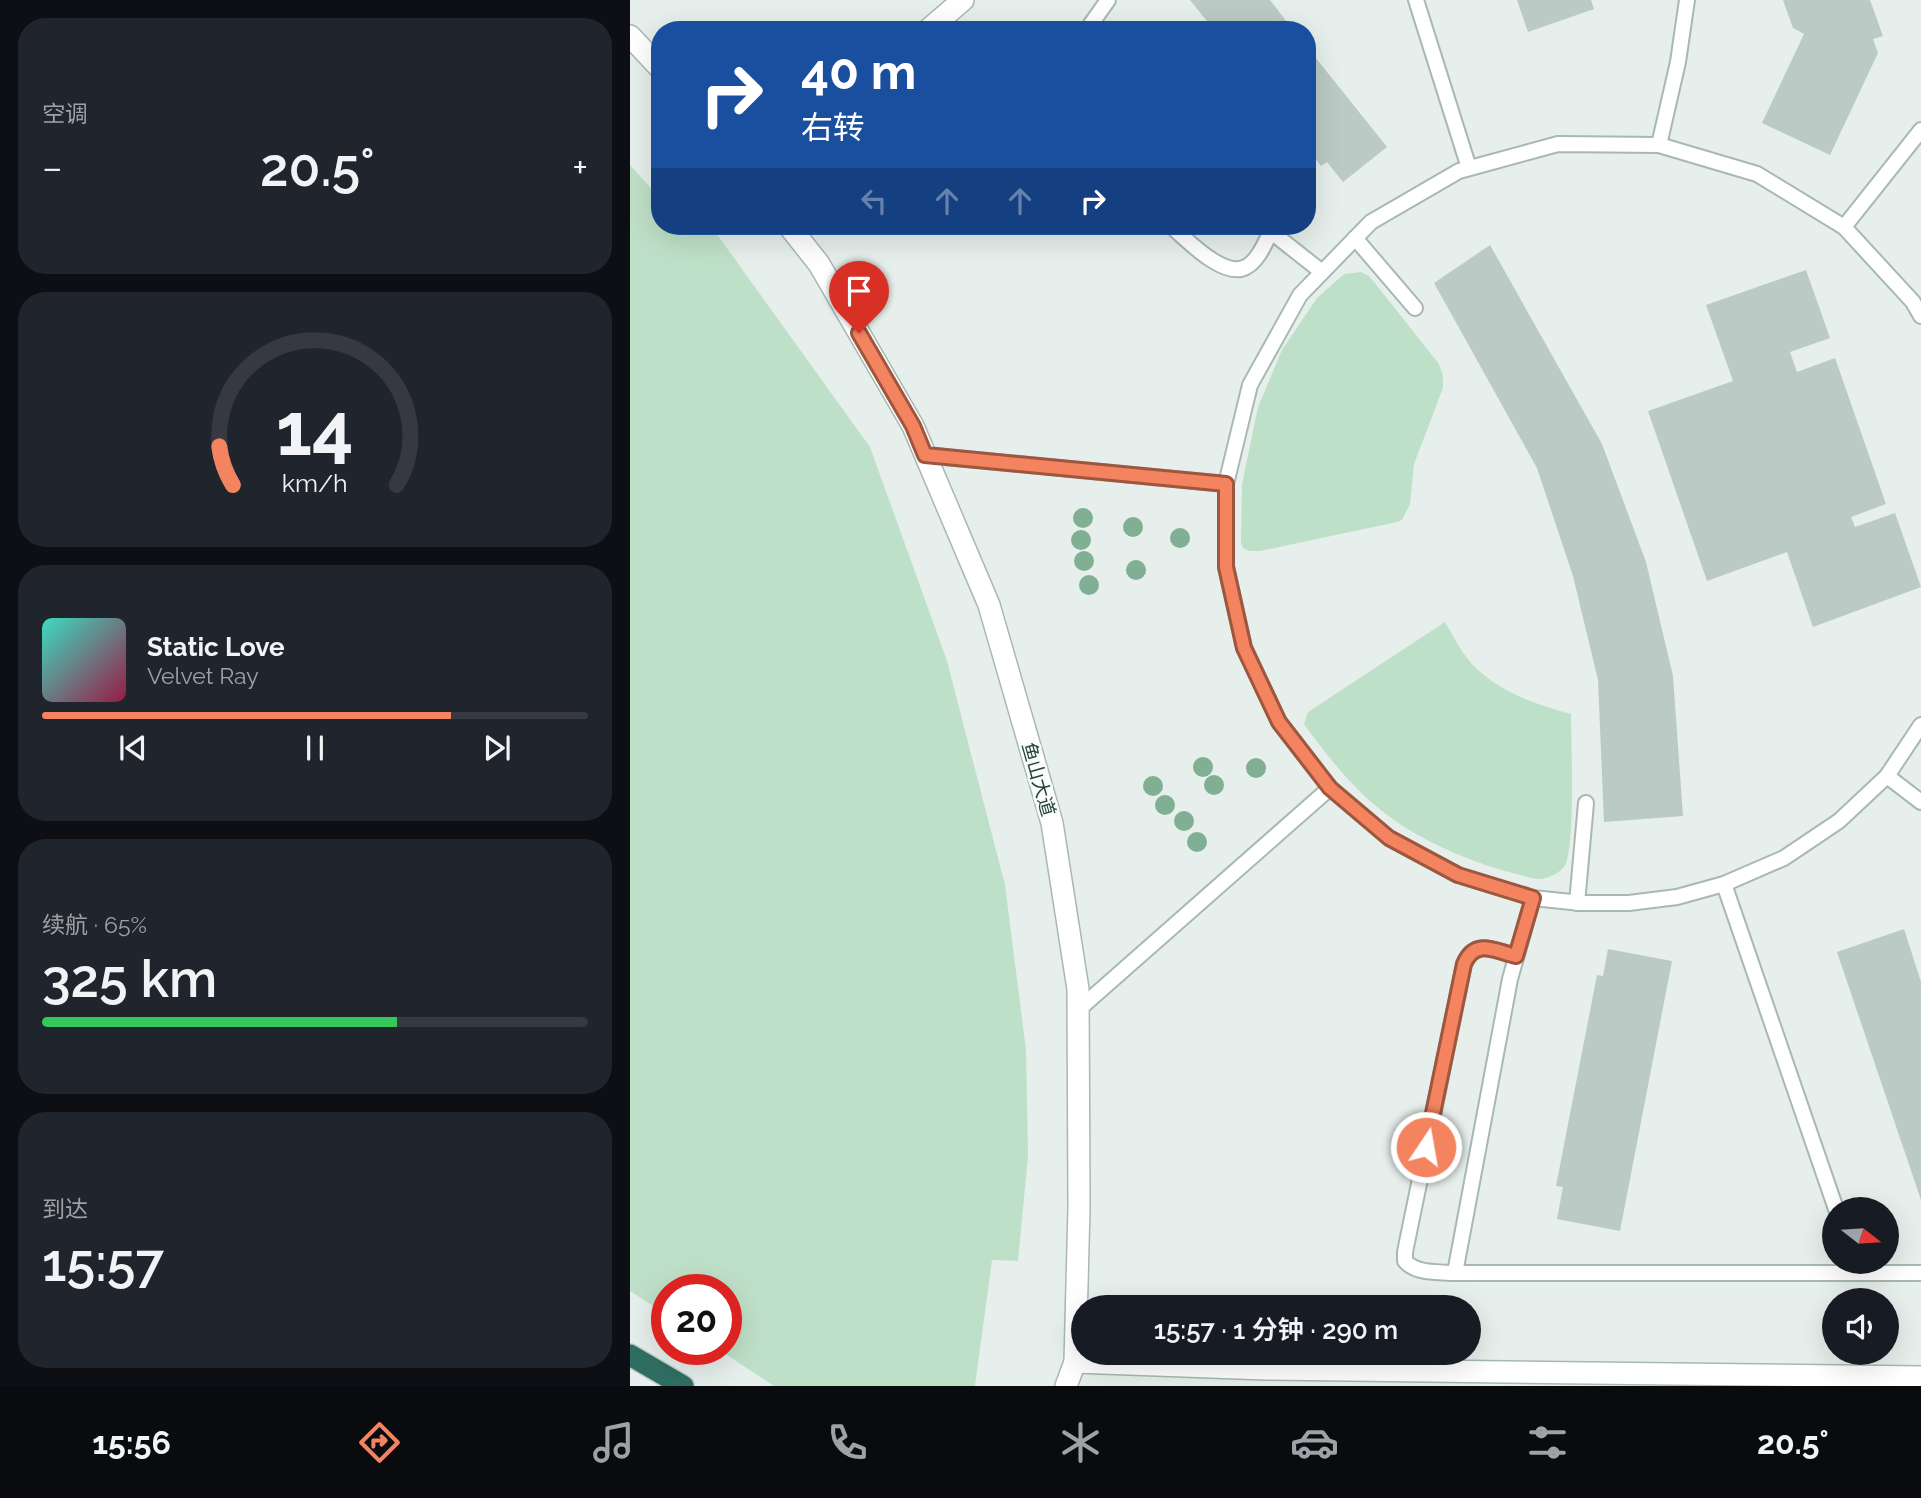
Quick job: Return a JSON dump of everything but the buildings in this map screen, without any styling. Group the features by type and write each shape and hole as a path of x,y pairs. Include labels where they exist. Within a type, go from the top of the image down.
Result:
{"highway":[{"path":"630,1355 683,1386"}],"street":[{"path":"938,21 963,0"},
{"path":"630,36 651,58"},
{"name":"鱼山大道","path":"796,235 819,264 913,426 989,605 1052,823 1078,989 1080,1207 1077,1295"},
{"name":"鱼山大道","path":"1066,1386 1074,1365"},
{"path":"1157,1365 1266,1369 1921,1377"}],"lane":[{"path":"1093,21 1108,0"},
{"path":"1416,0 1469,168"},
{"path":"1660,145 1678,62 1687,0"},
{"path":"1844,227 1921,130"},
{"path":"1921,316 1913,302 1844,227 1758,174 1660,145 1558,144 1459,171 1371,222 1355,238 1300,295 1250,385 1226,484 1226,567 1244,648 1279,722 1330,788 1389,838 1458,875 1533,898 1577,903 1629,903 1677,897 1724,884 1784,858 1839,821 1887,776 1921,726"},
{"path":"1182,235 1222,267 1236,270 1247,267 1258,255 1266,235"},
{"path":"1276,235 1322,272"},
{"path":"1355,238 1415,308"},
{"path":"925,455 1226,484"},
{"path":"1887,776 1921,802"},
{"path":"1078,1010 1330,788"},
{"path":"1577,903 1586,803"},
{"path":"1724,884 1832,1197"},
{"path":"1455,1273 1510,979 1533,898"},
{"path":"1516,956 1475,948 1464,964 1405,1252 1405,1261 1409,1266 1417,1270 1455,1273 1822,1268"},
{"path":"1899,1271 1921,1273"}],"green space":[{"path":"630,165 651,188 651,235 717,235 870,447 947,661 1005,885 1026,1050 1028,1156 1018,1261 992,1260 975,1386 774,1386 742,1365 742,1274 651,1274 651,1305 630,1291"},
{"path":"1361,272 1369,276 1439,364 1443,376 1443,388 1414,464 1410,504 1402,520 1397,522 1260,551 1249,551 1243,548 1241,543 1242,484 1258,407 1282,350 1317,298 1344,274"},
{"path":"1445,622 1467,658 1486,677 1520,697 1571,714 1572,794 1568,857 1564,867 1550,876 1541,879 1504,871 1450,851 1416,834 1374,804 1352,783 1304,724 1311,710"}],"route":[{"path":"859,333 913,426 925,455 1226,484 1226,567 1244,648 1279,722 1330,788 1389,838 1458,875 1533,898 1516,956 1475,948 1464,964 1426,1147"}]}
